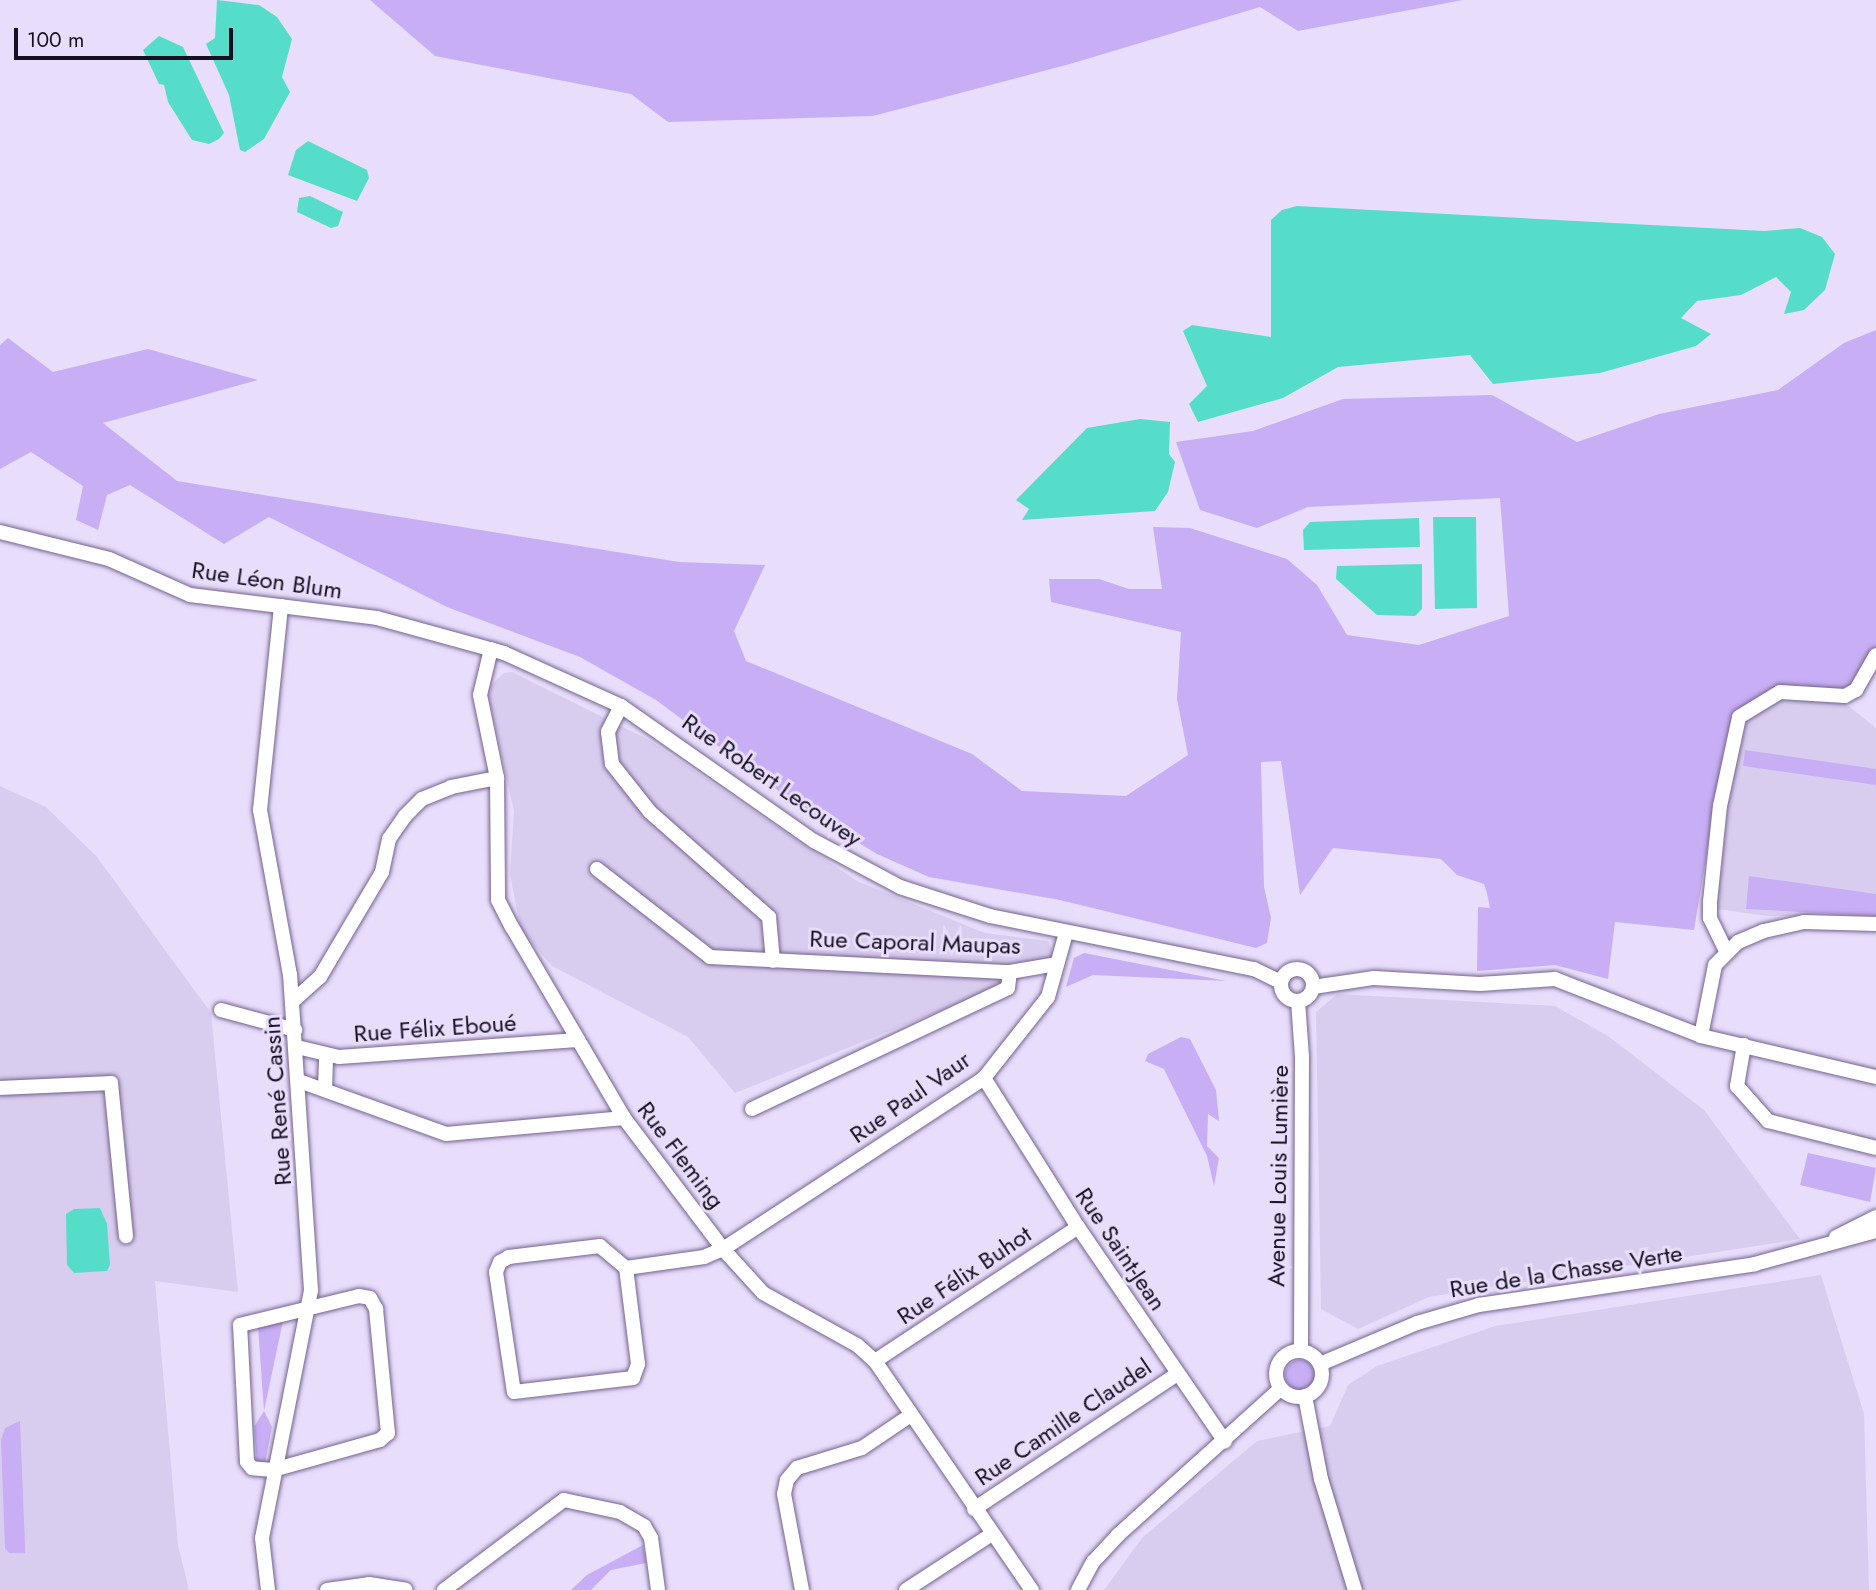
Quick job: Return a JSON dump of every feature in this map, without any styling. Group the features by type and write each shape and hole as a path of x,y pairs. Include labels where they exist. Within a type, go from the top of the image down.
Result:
{"street":[{"name":"Rue Léon Blum","path":"0,532 108,559 190,594 377,618 491,649"},
{"name":"Rue René Cassin","path":"268,1590 262,1538 273,1470 308,1308 311,1248 292,1003 260,810 281,606"},
{"name":"Rue Robert Lecouvey","path":"491,649 621,706 814,841 873,875 940,902 1066,933 1254,969 1281,982"},
{"name":"Rue Fleming","path":"491,649 480,695 498,778 498,900 577,1040 624,1118 723,1249 762,1293 857,1345 875,1361 1032,1590"},
{"path":"1726,951 1710,918 1710,902 1720,806 1739,717 1780,692 1844,696 1857,690 1876,655"},
{"name":"Rue Caporal Maupas","path":"621,706 608,732 612,764 650,812 769,917 772,961"},
{"path":"292,1003 320,977 382,872 389,839 405,816 422,799 451,786 498,778"},
{"name":"Rue Caporal Maupas","path":"597,869 709,957 1010,972 1057,964"},
{"path":"1700,1036 1712,975 1726,951 1751,935 1784,925 1876,924"},
{"name":"Rue Paul Vaur","path":"626,1268 704,1257 723,1249 984,1078 1048,997 1066,933"},
{"path":"1291,970 1301,970 1310,975 1313,987 1310,995 1298,1001 1286,997 1281,982 1291,970"},
{"path":"752,1109 1008,988 1010,972"},
{"path":"1313,987 1374,978 1480,984 1543,977 1572,984 1700,1036 1876,1077"},
{"name":"Avenue Louis Lumière","path":"1298,1001 1302,1057 1301,1351"},
{"path":"221,1010 295,1030"},
{"name":"Rue Félix Eboué","path":"297,1047 326,1056 577,1040"},
{"path":"1744,1045 1737,1086 1768,1121 1876,1148"},
{"path":"325,1089 326,1056"},
{"name":"Rue Saint-Jean","path":"984,1078 1078,1227 1225,1442"},
{"path":"299,1081 446,1134 624,1118"},
{"path":"0,1088 111,1083 126,1236"},
{"name":"Rue de la Chasse Verte","path":"1827,1245 1876,1217"},
{"name":"Rue Félix Buhot","path":"875,1361 1078,1227"},
{"name":"Rue de la Chasse Verte","path":"1320,1364 1417,1323 1479,1304 1755,1264 1876,1231"},
{"path":"600,1247 626,1268 638,1364 633,1378 514,1392 496,1272 500,1262 509,1257 600,1247"},
{"path":"359,1296 370,1298 376,1309 384,1360 388,1433 380,1440 273,1470 258,1471 247,1462 240,1325 308,1308 359,1296"},
{"path":"1301,1351 1320,1364 1320,1384 1305,1396 1292,1395 1281,1388 1278,1367 1286,1355 1301,1351"},
{"name":"Rue Camille Claudel","path":"975,1509 1177,1374"},
{"path":"1078,1590 1103,1550 1225,1442 1281,1388"},
{"path":"1305,1396 1321,1479 1355,1590"},
{"path":"802,1590 784,1494 787,1480 797,1468 862,1448 911,1415"},
{"path":"444,1590 564,1500 620,1512 644,1526 651,1538 658,1590"},
{"path":"906,1590 992,1534"},
{"path":"327,1590 369,1584 406,1590"}],"shaded area":[{"path":"217,0 259,5 277,17 292,39 282,77 290,92 264,139 245,152 240,150 229,95 206,44 215,38"},
{"path":"370,0 1463,0 1298,31 1260,7 1070,64 873,116 668,122 631,94 435,56"},
{"path":"159,36 183,47 224,133 219,139 209,144 192,140 168,102 164,85 159,84 143,50"},
{"path":"308,141 367,170 369,178 357,201 288,175 296,150"},
{"path":"310,196 343,212 338,226 331,228 297,212 299,198"},
{"path":"1297,206 1764,231 1800,228 1822,237 1835,254 1825,290 1804,310 1784,314 1791,292 1776,277 1741,295 1697,301 1681,318 1711,334 1696,346 1600,373 1493,384 1470,355 1338,367 1283,398 1198,422 1189,404 1207,386 1183,331 1192,325 1271,337 1271,220 1282,210"},
{"path":"1876,330 1876,649 1850,691 1778,689 1736,715 1726,739 1694,930 1615,922 1608,979 1555,965 1477,971 1478,907 1490,908 1487,893 1484,884 1457,875 1441,859 1333,848 1300,895 1281,761 1261,762 1264,887 1271,918 1267,943 1256,948 1060,900 929,877 877,854 799,806 656,700 580,657 447,607 269,517 224,544 130,485 107,495 98,530 76,520 83,486 31,452 0,469 0,345 8,338 53,372 148,349 258,380 103,423 177,481 679,562 765,565 734,631 746,661 972,754 1022,791 1126,796 1188,755 1177,699 1181,632 1051,602 1049,579 1099,579 1129,589 1162,589 1153,527 1190,528 1287,559 1317,585 1347,635 1419,645 1509,616 1500,498 1308,507 1257,528 1200,510 1176,442 1253,431 1343,399 1492,395 1577,442 1659,414 1778,390 1844,343"},
{"path":"1140,419 1170,422 1169,454 1175,462 1168,492 1155,511 1022,520 1029,509 1016,500 1087,428"},
{"path":"1433,517 1476,517 1477,608 1435,609"},
{"path":"1419,518 1420,547 1304,550 1303,530 1310,522"},
{"path":"1422,564 1422,609 1415,616 1377,615 1336,579 1337,566"},
{"path":"512,672 649,740 857,881 985,933 1048,941 1057,964 735,1093 688,1037 552,966 521,931 510,875 514,811 487,689 504,673"},
{"path":"1781,697 1841,700 1876,728 1876,916 1768,916 1717,909 1728,807 1745,716"},
{"path":"1745,750 1876,769 1876,785 1743,766"},
{"path":"0,786 46,807 97,857 211,1013 238,1292 155,1281 178,1545 189,1590 0,1590"},
{"path":"1749,876 1876,894 1876,916 1746,909"},
{"path":"1084,953 1226,981 1093,975 1066,987 1074,958"},
{"path":"1337,994 1555,1006 1608,1036 1704,1110 1800,1239 1429,1297 1358,1329 1321,1309 1316,1012"},
{"path":"1181,1037 1190,1039 1216,1090 1219,1121 1208,1114 1207,1146 1219,1158 1214,1186 1207,1156 1164,1069 1145,1061 1148,1054"},
{"path":"1808,1153 1876,1168 1870,1202 1800,1185"},
{"path":"100,1208 107,1224 110,1265 107,1271 74,1273 67,1265 66,1214 74,1209"},
{"path":"1821,1275 1864,1414 1869,1590 1104,1590 1142,1538 1257,1441 1330,1426 1348,1385 1377,1366 1495,1326"},
{"path":"283,1321 264,1411 258,1327"},
{"path":"1300,1360 1306,1361 1314,1369 1314,1381 1306,1389 1300,1390 1294,1389 1286,1381 1285,1375 1286,1369 1294,1361"},
{"path":"264,1411 272,1427 265,1463 257,1463 254,1427"},
{"path":"20,1421 25,1553 9,1553 5,1548 1,1440 5,1428"},
{"path":"643,1545 646,1563 611,1570 591,1590 571,1590 587,1575"}]}
